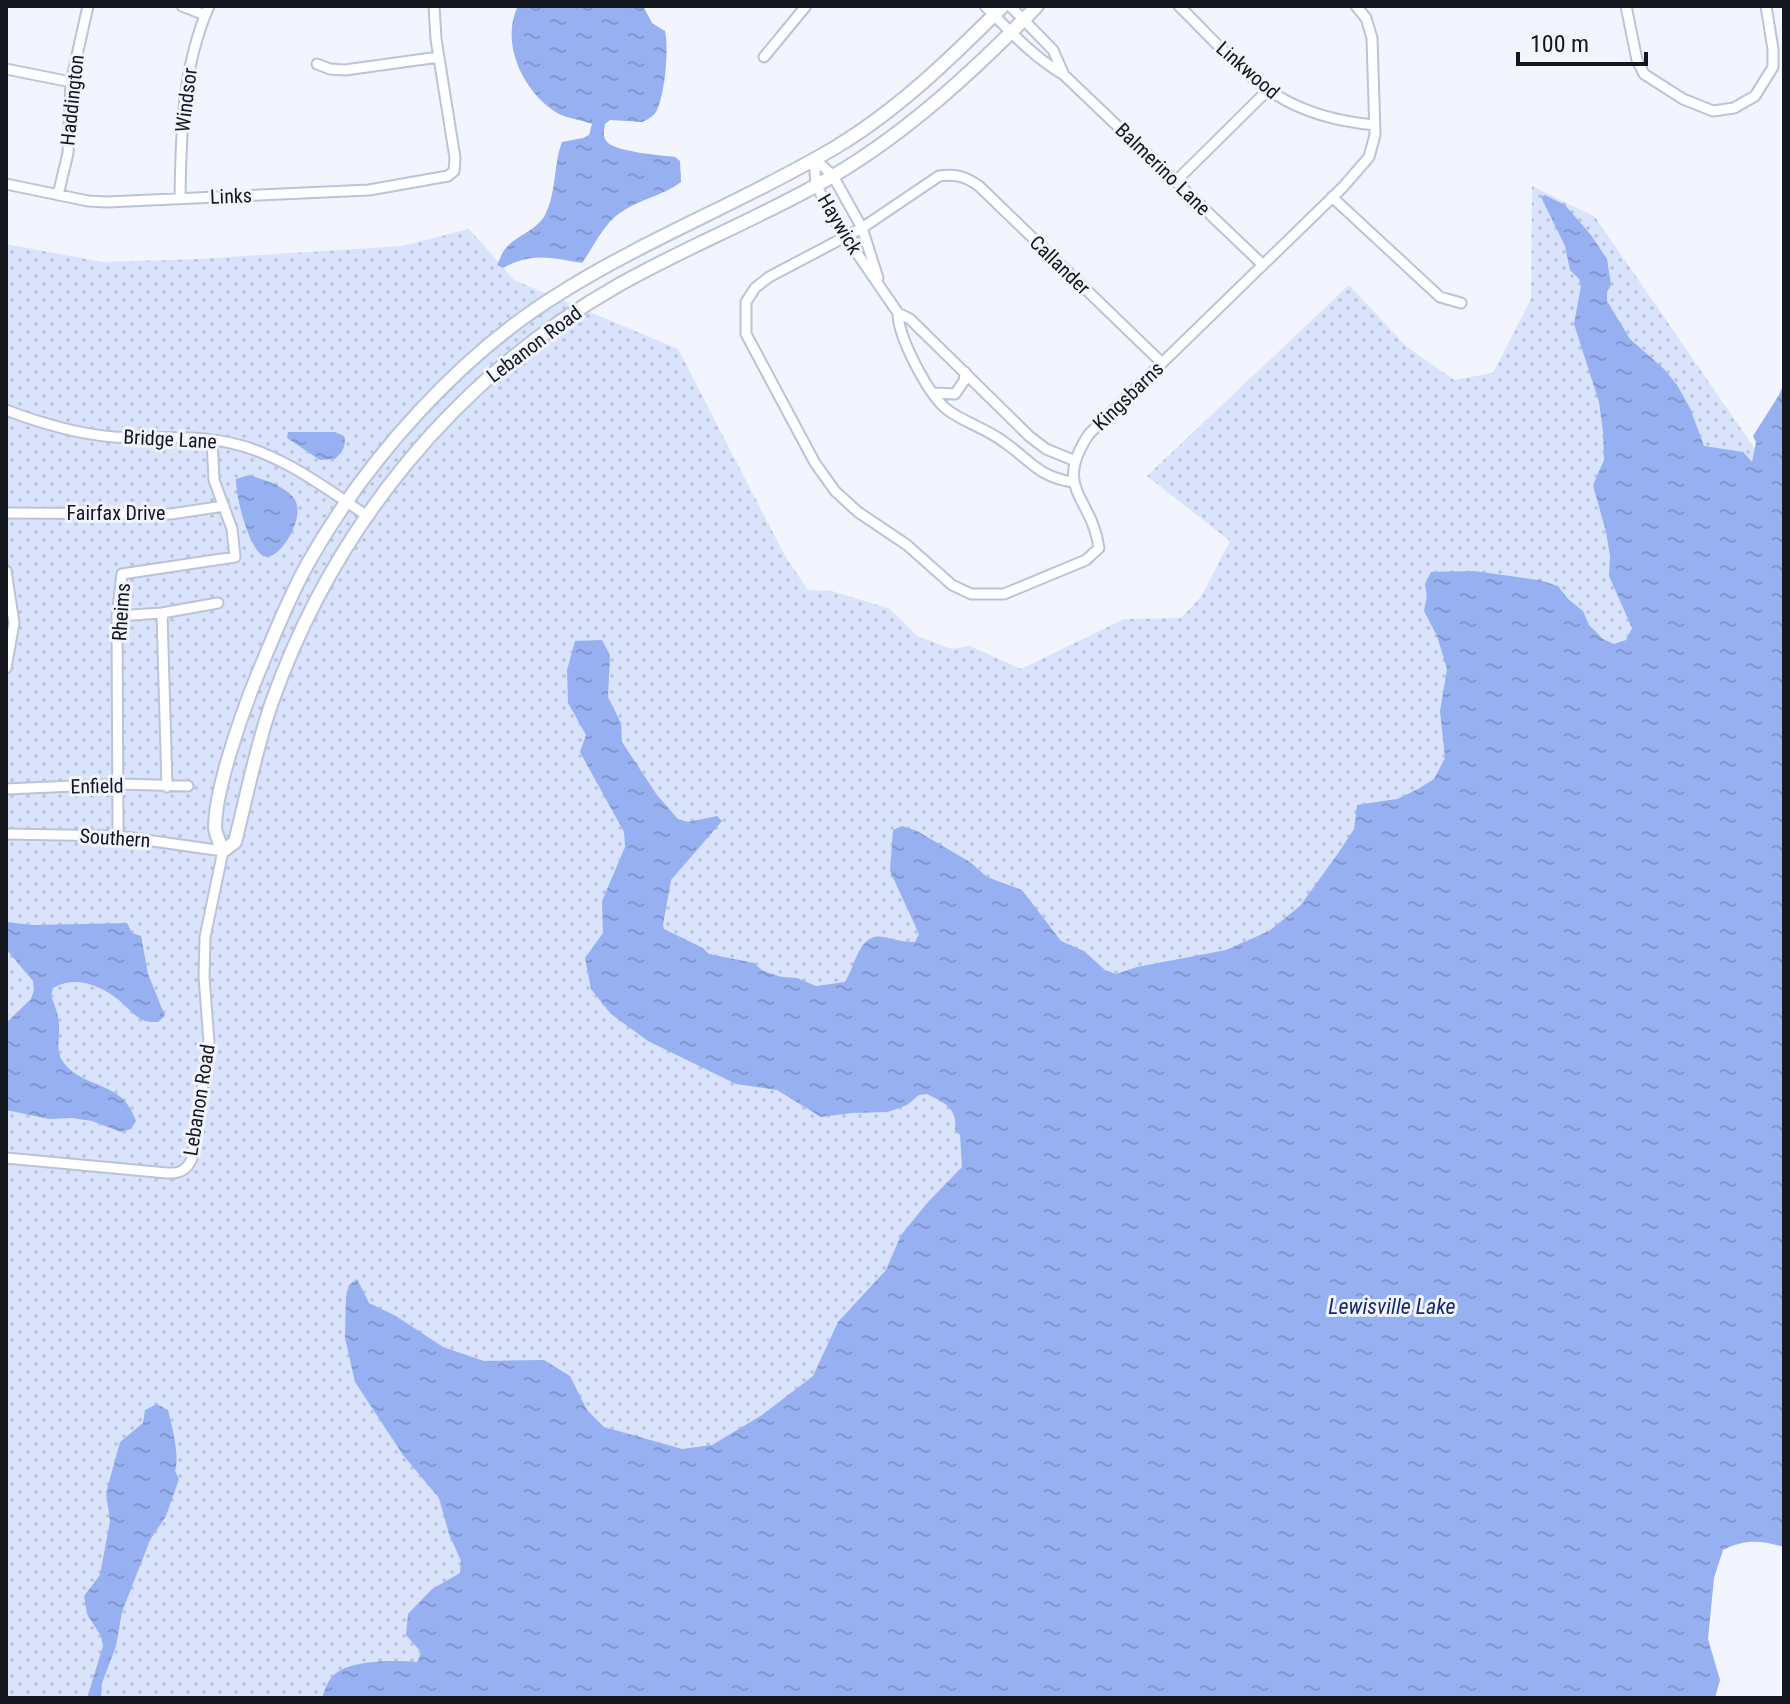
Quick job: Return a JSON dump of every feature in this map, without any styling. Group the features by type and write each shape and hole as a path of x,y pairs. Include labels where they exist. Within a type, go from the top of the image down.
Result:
{"main road":[{"name":"Lebanon Road","path":"994,9 913,92 837,146 743,197 625,254 558,293 465,366 410,422 347,502 296,586 238,728 215,830 223,851 235,842 272,704 302,628 366,515 451,413 540,336 616,286 833,176 921,113 1037,6"},
{"path":"250,695 272,704"}],"street":[{"name":"Haddington","path":"58,195 68,153 71,82 88,6"},
{"path":"182,6 207,11"},
{"path":"317,64 345,70 439,57 434,6"},
{"path":"764,57 806,6"},
{"name":"Balmerino Lane","path":"1010,6 1053,50 1064,75"},
{"name":"Linkwood","path":"1179,6 1267,91 1311,114 1337,121 1375,125"},
{"name":"Kingsbarns","path":"1073,460 1089,434 1332,197 1369,157 1375,125 1371,33 1366,18 1356,6"},
{"path":"1626,6 1637,60 1644,74 1683,99 1713,111 1734,108 1755,96 1773,67 1766,6"},
{"name":"Balmerino Lane","path":"994,9 1010,34 1041,62 1064,75 1262,264"},
{"name":"Windsor","path":"180,198 184,93 194,47 207,11"},
{"name":"Links","path":"6,184 99,202 387,188 441,179 454,171 455,158 439,57"},
{"path":"6,69 71,82"},
{"path":"1176,181 1267,91"},
{"name":"Haywick","path":"814,158 833,176 862,228 882,289"},
{"name":"Haywick","path":"814,158 816,185 833,217 898,313 910,319 1046,449 1073,460"},
{"name":"Callander","path":"862,228 939,176 953,174 967,178 979,186 1162,363"},
{"path":"1332,197 1440,297 1461,303"},
{"path":"833,217 850,207"},
{"path":"862,228 769,277 755,288 746,302 746,334 753,350 815,463 835,491 858,512 907,545 952,585 971,594 1004,594 1086,560 1099,548 1096,526 1073,482 1073,460"},
{"name":"Haywick","path":"898,313 898,325 934,393 946,409 979,425 1050,477 1073,482"},
{"path":"934,393 955,394 964,381 965,372"},
{"name":"Bridge Lane","path":"6,410 47,424 98,435 212,440 251,449 288,464 366,515"},
{"path":"1012,448 1025,431"},
{"name":"Rheims","path":"118,836 117,616 122,574 235,557 232,529 214,480 212,440"},
{"name":"Fairfax Drive","path":"6,513 171,514 224,506"},
{"path":"6,571 14,623 6,668"},
{"path":"117,616 162,613 218,603"},
{"path":"162,613 167,787"},
{"name":"Enfield","path":"6,789 119,784 188,786"},
{"name":"Southern","path":"6,834 118,836 223,851"},
{"name":"Lebanon Road","path":"6,1158 167,1173 178,1173 189,1166 209,1042 204,977 205,937 223,851"}],"shaded area":[{"path":"1532,186 1595,217 1784,491 777,1698 6,1698 6,244 102,262 199,259 402,246 469,229 514,280 678,349 785,556 808,590 832,591 890,609 917,636 952,649 970,646 1021,669 1124,619 1181,618 1201,597 1230,541 1147,476 1349,285 1407,347 1454,380 1493,373 1531,299"}],"water":[{"path":"518,6 643,6 652,23 665,31 666,71 657,110 642,122 610,120 605,124 604,134 608,143 621,149 675,157 680,161 681,182 614,217 582,263 533,258 503,268 497,265 506,248 537,225 545,215 562,142 589,135 592,124 561,115 536,95 527,82 519,68 512,36"},
{"name":"Lewisville Lake","path":"1545,195 1565,205 1607,259 1611,285 1607,301 1630,339 1677,385 1690,408 1704,446 1743,452 1752,462 1756,442 1753,436 1784,383 1784,1547 1753,1542 1723,1550 1714,1578 1708,1639 1720,1680 1715,1698 322,1698 333,1676 347,1667 377,1662 417,1662 421,1652 406,1635 408,1614 432,1589 460,1573 461,1561 449,1534 439,1498 403,1455 355,1382 345,1338 349,1285 357,1279 369,1303 396,1316 443,1347 484,1361 544,1360 570,1376 587,1410 604,1427 682,1449 712,1445 762,1415 813,1376 838,1322 886,1270 901,1235 962,1167 960,1135 955,1130 952,1112 945,1104 927,1094 919,1095 907,1105 888,1112 821,1117 777,1090 736,1084 648,1041 611,1014 591,989 585,958 603,933 602,901 625,847 624,832 580,752 586,735 568,703 567,670 575,641 602,640 610,655 608,697 621,723 622,742 657,795 678,819 688,822 717,816 722,821 671,880 663,925 664,929 709,954 754,963 763,971 797,978 816,986 845,982 868,940 883,937 915,942 919,934 890,871 893,830 902,826 917,831 970,862 987,877 1022,890 1061,941 1084,951 1105,970 1116,974 1226,950 1269,931 1300,906 1339,852 1354,829 1357,805 1397,799 1418,789 1434,779 1445,758 1440,711 1447,669 1437,636 1424,611 1427,596 1425,584 1431,572 1474,571 1539,580 1558,586 1583,611 1589,625 1603,639 1614,644 1626,640 1632,628 1609,576 1606,532 1593,485 1604,460 1603,432 1599,402 1574,324 1581,286 1570,270 1565,246 1541,197"},
{"path":"288,432 335,432 344,436 344,446 335,459 320,460 287,438"},
{"path":"249,475 284,489 297,504 295,523 286,542 280,550 267,557 255,547 249,536 238,498 236,479"},
{"path":"6,922 33,925 127,923 132,933 141,936 148,974 165,1016 158,1022 142,1020 113,995 88,984 61,984 53,988 51,996 58,1018 61,1059 82,1078 122,1098 136,1121 131,1129 121,1132 92,1121 49,1119 6,1110 6,1023 31,999 34,990 33,981 6,949"},
{"path":"157,1404 168,1410 176,1450 175,1471 179,1479 166,1516 150,1540 122,1612 116,1646 102,1683 101,1698 87,1698 103,1646 101,1636 87,1614 84,1596 100,1575 110,1521 106,1493 120,1442 143,1423 145,1410"}]}
